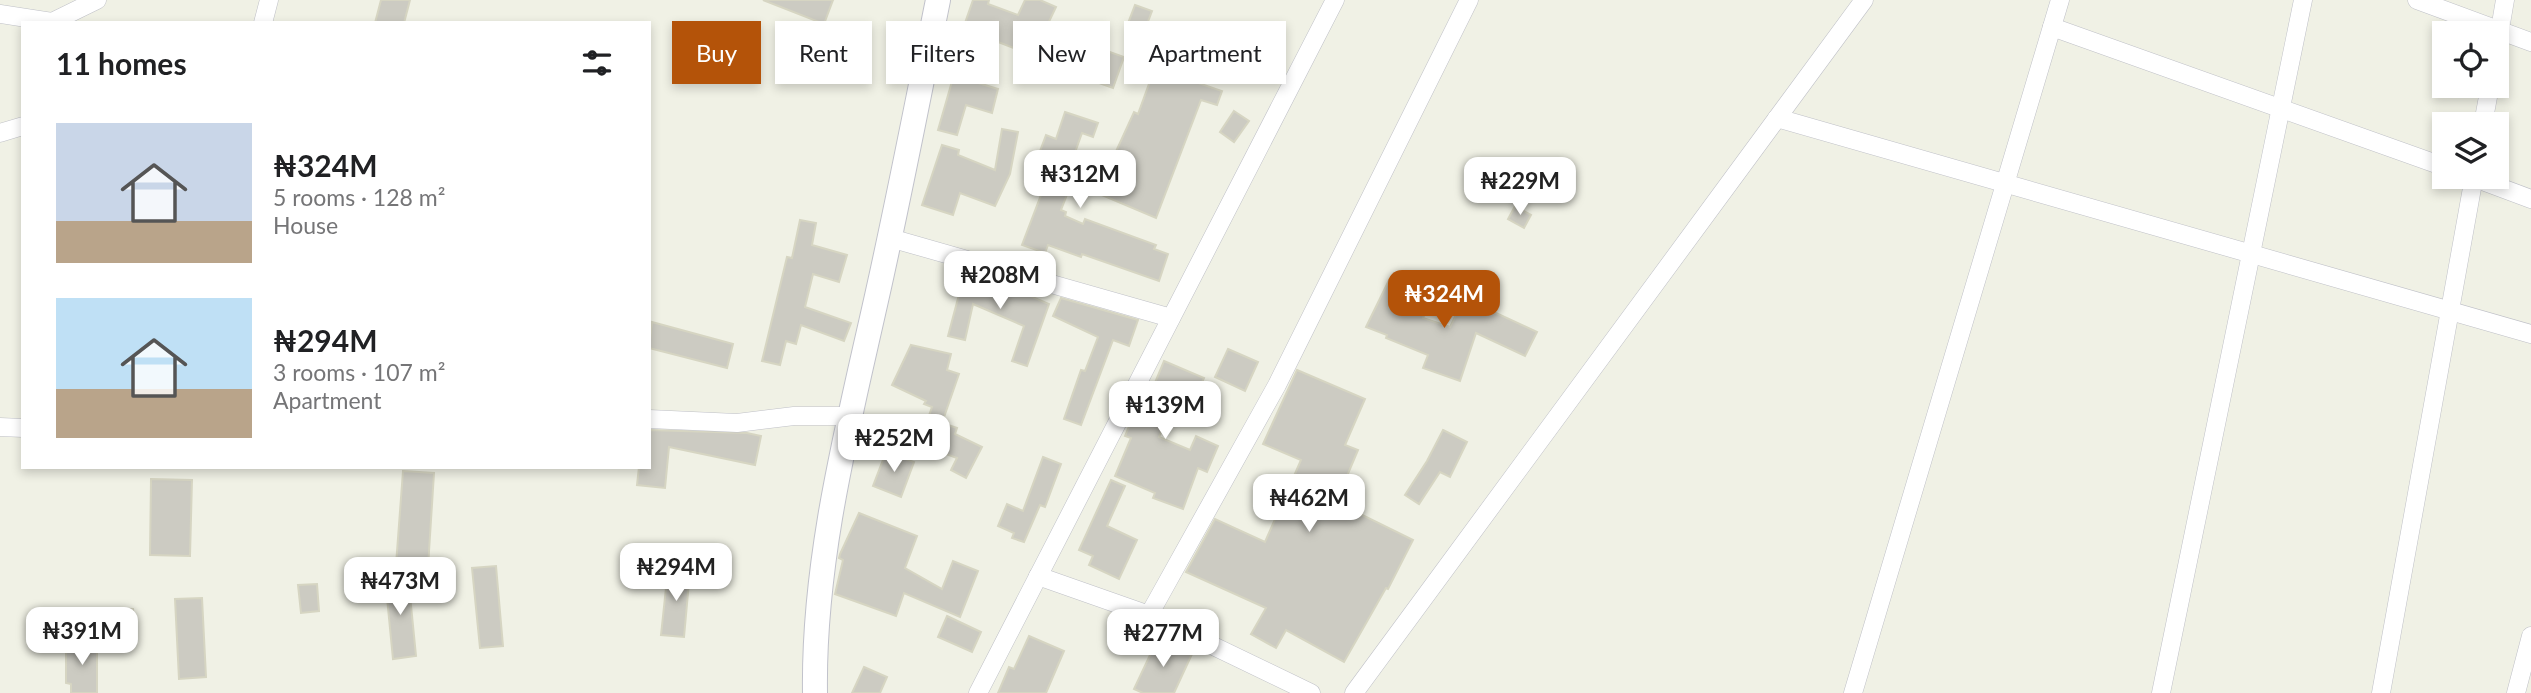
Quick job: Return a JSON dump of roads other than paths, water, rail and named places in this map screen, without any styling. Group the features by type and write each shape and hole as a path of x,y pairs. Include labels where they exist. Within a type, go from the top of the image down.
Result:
{"main road":[{"path":"815,693 814,656 824,559 850,416 938,0"}],"street":[{"path":"54,21 97,0"},
{"path":"264,21 270,0"},
{"path":"978,693 1335,0"},
{"path":"1149,615 1277,385 1469,0"},
{"path":"1354,693 1864,0"},
{"path":"1853,693 2060,0"},
{"path":"2161,693 2303,0"},
{"path":"2417,0 2461,21"},
{"path":"2502,21 2505,0"},
{"path":"0,14 46,21"},
{"path":"2052,27 2432,162"},
{"path":"2509,40 2531,42"},
{"path":"1777,118 2531,334"},
{"path":"0,133 21,127"},
{"path":"2381,693 2471,189"},
{"path":"2505,189 2531,199"},
{"path":"890,237 1171,318"},
{"path":"651,419 737,423 794,416 850,416"},
{"path":"0,427 21,428"},
{"path":"1038,576 1149,615 1311,693"},
{"path":"2516,693 2531,636"}]}
